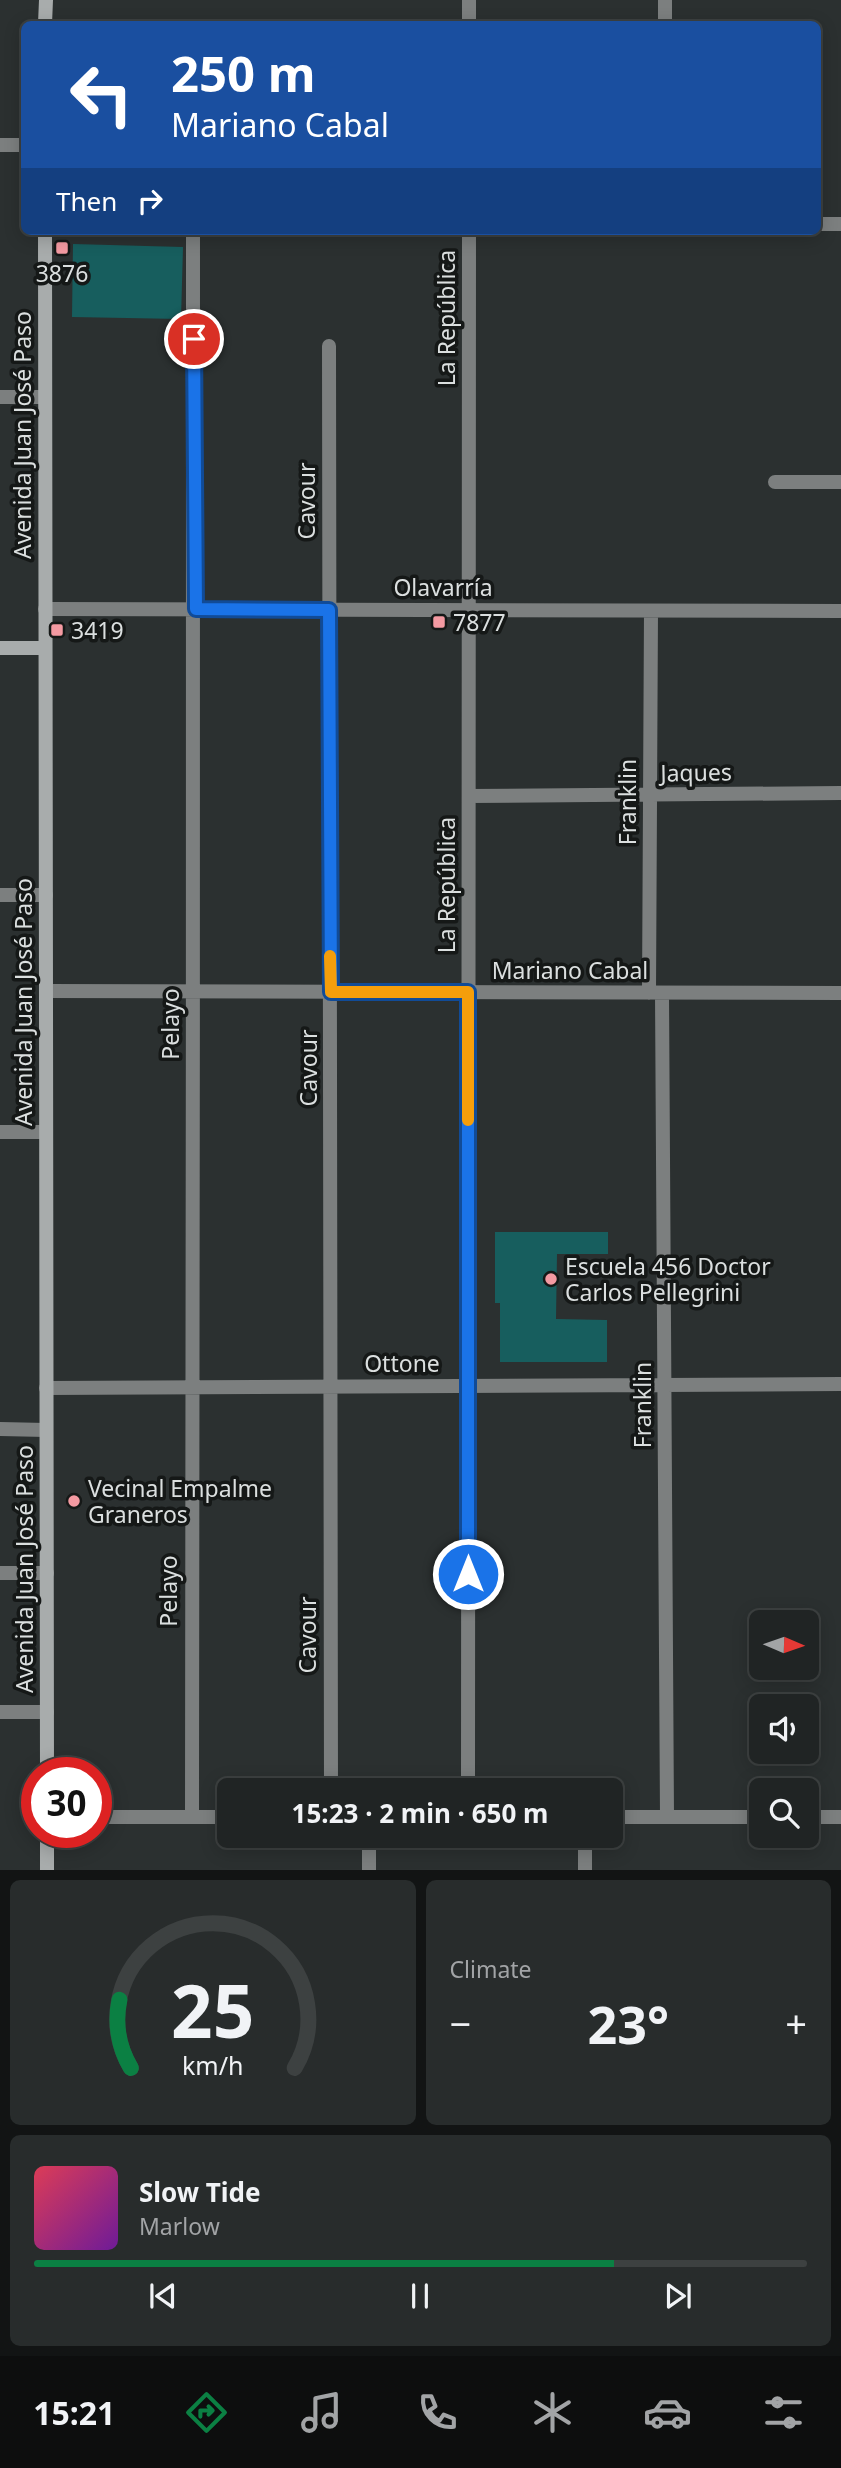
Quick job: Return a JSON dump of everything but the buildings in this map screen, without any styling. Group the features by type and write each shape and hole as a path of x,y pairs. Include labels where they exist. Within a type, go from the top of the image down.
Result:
{"main road":[{"path":"46,0 46,21"},
{"name":"Avenida Juan José Paso","path":"45,235 47,1757"},
{"path":"0,648 45,648"},
{"path":"47,1848 47,1870"}],"street":[{"path":"469,0 469,21"},
{"path":"665,0 665,21"},
{"path":"0,145 21,145"},
{"path":"821,224 841,223"},
{"name":"Pelayo","path":"192,1817 190,1387 196,609 193,235"},
{"name":"La República","path":"468,1778 469,235"},
{"name":"Cavour","path":"328,346 331,1778"},
{"path":"0,397 45,397"},
{"path":"775,482 841,482"},
{"name":"Olavarría","path":"45,608 841,611"},
{"name":"Franklin","path":"651,611 650,796 664,1385 667,1817"},
{"name":"Jaques","path":"468,796 841,793"},
{"path":"0,895 46,895"},
{"name":"Mariano Cabal","path":"46,991 841,993"},
{"path":"0,1132 46,1132"},
{"name":"Ottone","path":"46,1388 841,1384"},
{"path":"0,1430 46,1430"},
{"path":"0,1573 47,1573"},
{"path":"0,1712 47,1712"},
{"path":"819,1816 841,1816"},
{"path":"112,1817 217,1817"},
{"path":"623,1817 749,1817"},
{"path":"369,1848 369,1870"},
{"path":"584,1870 585,1848"}],"slow traffic":[{"path":"330,956 331,992 468,992 468,1120"}],"place":[{"name":"3876","path":"62,248"},
{"name":"7877","path":"439,622"},
{"name":"3419","path":"57,630"},
{"name":"Escuela 456 Doctor Carlos Pellegrini","path":"551,1279"},
{"name":"Vecinal Empalme Graneros","path":"74,1501"}],"route":[{"path":"194,339 196,609 329,610 331,992 468,992 468,1574"}]}
